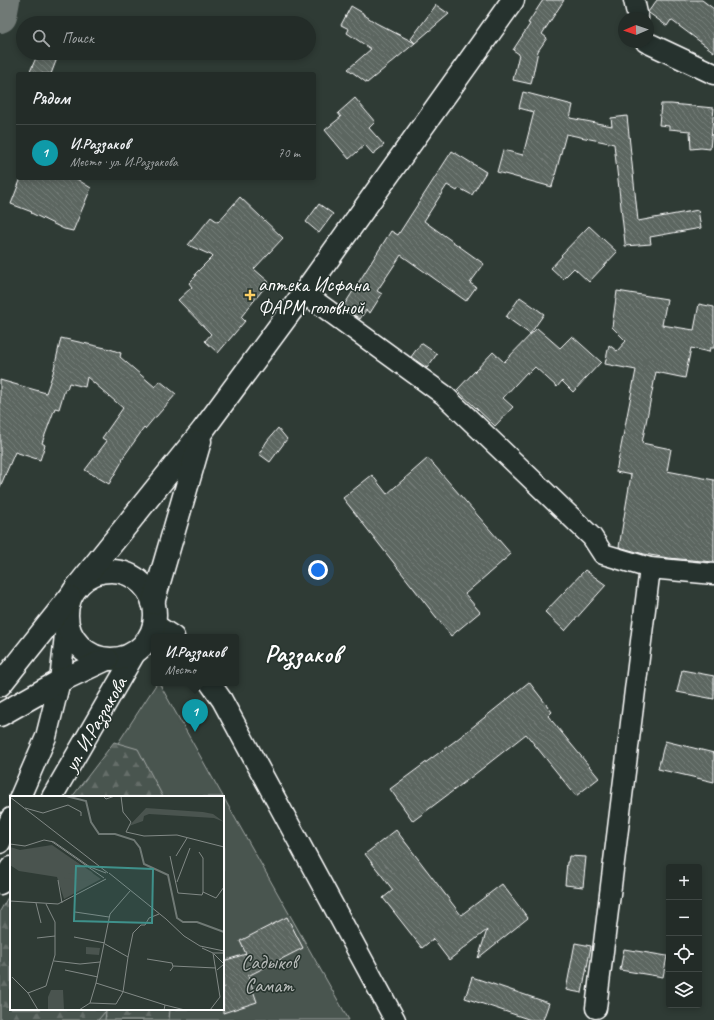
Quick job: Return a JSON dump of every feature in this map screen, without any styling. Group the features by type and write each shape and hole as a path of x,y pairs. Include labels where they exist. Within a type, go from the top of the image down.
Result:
{"main road":[{"path":"0,685 71,600 203,430 304,293 513,0"},
{"path":"153,613 149,593 142,584 125,573 104,571 93,574 84,580 71,600 68,627 72,637 79,645 87,652 97,657 107,659 128,656 145,643 150,634 153,613 203,430"},
{"path":"0,715 60,681 107,659"}],"street":[{"path":"634,0 637,12"},
{"path":"654,46 714,74"},
{"path":"304,293 444,395 592,537 604,554 650,568 714,574"},
{"path":"596,1008 650,568"},
{"name":"ул. И.Раззакова","path":"20,796 46,737 60,681 71,600"},
{"path":"153,613 171,634"},
{"name":"ул. И.Раззакова","path":"53,796 137,650"},
{"path":"212,686 222,700 395,1020"},
{"path":"0,843 10,820"},
{"path":"0,884 10,869"}],"green space":[{"name":"Садыков Самат","path":"155,686 161,686 223,796 84,796"},
{"path":"114,742 138,749 162,796 73,796"},
{"name":"Садыков Самат","path":"224,798 349,1020 0,1020 0,925 10,1010 224,1010"},
{"path":"10,894 10,1010 170,1010 169,1020 105,1020 106,1011 98,1020 0,1020 0,911"}],"building":[{"path":"543,0 564,0 542,34 547,38 538,51 531,84 513,80 519,54 513,50 530,24 528,23"},
{"path":"657,0 702,0 714,9 714,52 671,20 667,26 654,17 654,12 648,12"},
{"path":"436,5 449,14 415,43 411,39"},
{"path":"351,6 376,23 415,43 367,83 348,69 371,49 347,33 349,29 341,25"},
{"path":"35,60 56,60 52,72 30,72"},
{"path":"523,92 573,105 570,118 612,126 611,118 627,116 638,221 698,210 701,228 650,237 651,244 625,246 614,144 566,134 552,187 497,172 503,150 523,155 534,112 519,108"},
{"path":"355,98 375,122 369,128 384,145 373,154 365,145 349,159 325,130 341,117 338,113"},
{"path":"661,104 714,108 710,149 691,149 690,131 669,129 669,126 659,125"},
{"path":"452,151 486,172 472,195 459,188 457,191 447,185 424,221 484,264 470,283 476,287 466,301 401,255 377,291 382,294 370,313 366,310 360,319 343,307 391,231 398,235"},
{"path":"20,180 78,180 91,188 73,231 64,229 31,213 32,212 11,204"},
{"path":"240,197 283,238 254,269 269,282 241,317 245,321 218,353 205,341 211,334 178,300 192,287 189,283 196,276 195,274 213,256 188,245 211,217 218,222"},
{"path":"319,204 333,214 319,233 306,222"},
{"path":"589,226 617,252 589,282 574,268 563,279 551,268 562,256 561,255"},
{"path":"617,291 667,299 662,325 694,330 699,304 714,307 714,348 710,348 709,352 691,348 685,378 656,372 642,443 671,449 667,471 714,480 714,562 668,558 644,554 619,547 631,475 616,472 636,370 605,364 609,345 617,351 626,341 612,327"},
{"path":"520,297 544,314 530,334 506,317"},
{"path":"537,328 560,348 572,336 601,362 573,392 562,381 557,387 535,367 528,374 527,372 503,398 513,407 495,426 457,390 493,352 504,362"},
{"path":"61,338 110,349 121,353 120,357 155,387 160,381 176,394 145,429 144,428 122,459 123,460 109,484 85,470 107,441 102,438 123,408 87,377 85,387 69,383 67,389 65,389 59,409 55,408 42,443 45,445 40,460 15,452 0,487 0,380 46,393 53,373"},
{"path":"421,343 437,354 427,368 411,357"},
{"path":"278,428 287,439 270,462 259,454 267,441"},
{"path":"428,458 511,554 465,594 480,612 451,636 343,498 372,475 387,494"},
{"path":"585,570 606,585 565,631 545,612"},
{"path":"682,670 714,676 714,699 677,692"},
{"path":"529,682 552,712 548,716 599,778 576,796 526,734 413,821 390,789 455,741"},
{"path":"665,741 714,753 714,782 658,769"},
{"path":"396,830 461,915 502,884 528,918 478,958 487,930 449,960 433,939 422,948 383,898 393,890 365,854"},
{"path":"569,856 586,857 583,887 565,885"},
{"path":"287,917 303,948 248,976 257,1002 223,1013 224,961 246,954 240,941"},
{"path":"575,943 591,946 582,993 566,990"},
{"path":"624,949 666,956 663,977 620,970"},
{"path":"472,977 549,1003 543,1020 531,1020 465,998"}],"waterway":[{"path":"0,16 3,0"}],"place":[{"name":"аптека Исфана ФАРМ головной","path":"250,295"},
{"name":"И.Раззаков","path":"195,732"}],"district":[{"name":"Раззаков","path":"303,654"}]}
